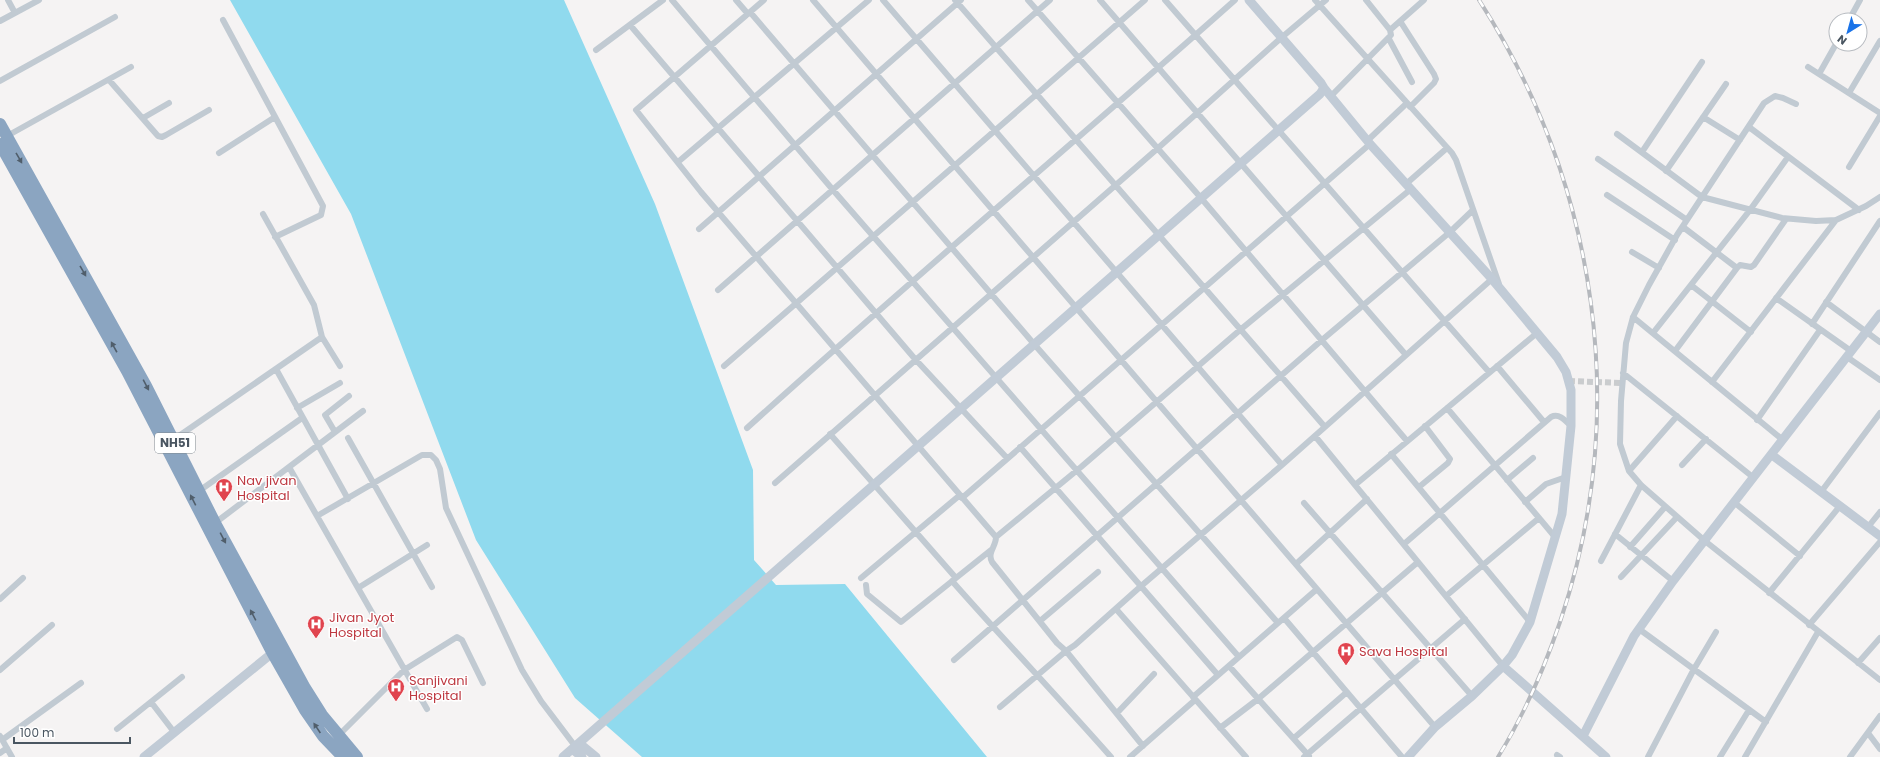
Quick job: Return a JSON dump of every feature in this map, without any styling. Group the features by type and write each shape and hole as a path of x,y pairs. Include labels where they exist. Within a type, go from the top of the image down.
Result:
{"highway":[{"name":"NH51","path":"0,124 3,140 277,649 322,715 357,757"},
{"name":"NH51","path":"3,140 92,286 146,386 277,649 305,710 323,736 343,757"}],"street":[{"path":"8,0 15,13"},
{"path":"0,21 39,0"},
{"path":"596,50 663,0"},
{"path":"672,0 833,190 1239,657"},
{"path":"736,0 794,64 1115,438 1278,623"},
{"path":"764,0 636,110 719,212 996,537 996,543 991,550 901,622 867,594 866,585"},
{"path":"813,0 1198,448 1435,727"},
{"path":"678,162 869,0"},
{"path":"883,0 1282,465"},
{"path":"1028,0 1201,198 1407,441"},
{"path":"718,290 1050,0"},
{"path":"1100,0 1406,355"},
{"path":"724,366 1145,0"},
{"path":"1165,0 1489,372"},
{"path":"747,428 835,348 1118,104 1235,0"},
{"path":"1249,0 1321,83 1369,142 1492,279 1557,357 1566,372 1571,390 1572,426 1562,514 1530,622 1512,655 1503,666 1472,696 1435,727 1408,757"},
{"path":"1315,0 1456,160 1501,290"},
{"path":"775,483 915,359 1116,186 1281,38 1326,0"},
{"path":"1331,96 1392,35 1390,30 1366,0"},
{"path":"1390,30 1424,0"},
{"path":"1853,12 1860,0"},
{"path":"699,229 958,1 1036,94 1325,427"},
{"path":"0,81 115,17"},
{"path":"223,20 321,201 323,211 321,214 276,237"},
{"path":"861,578 1007,458 1121,360 1324,183 1408,105 1434,83 1436,79 1434,74 1400,21"},
{"path":"630,25 673,78 915,359 1007,458"},
{"path":"1389,39 1412,82"},
{"path":"1849,93 1880,41"},
{"path":"1819,74 1831,52"},
{"path":"1642,152 1702,62"},
{"path":"3,140 132,67"},
{"path":"1808,67 1880,114 1849,167"},
{"path":"109,80 158,136 162,137 209,110"},
{"path":"1666,171 1726,84"},
{"path":"563,757 598,728 778,568 1320,94 1324,88"},
{"path":"1796,104 1775,96 1764,104 1687,220 1658,268 1633,317 1626,343 1623,373 1620,444 1629,471 1641,485 1665,507 1818,632 1880,680"},
{"path":"143,118 169,103"},
{"path":"219,153 276,117"},
{"path":"1703,117 1740,140"},
{"path":"1749,127 1859,210"},
{"path":"1617,134 1702,197 1786,219 1816,221 1836,220 1859,210 1880,197"},
{"path":"996,537 1077,471 1240,330 1364,228 1447,148"},
{"path":"1653,333 1750,210 1788,157"},
{"path":"1598,159 1687,220"},
{"path":"1607,195 1675,240"},
{"path":"954,660 1322,340 1450,232 1473,210"},
{"path":"262,214 314,305 322,337 340,366"},
{"path":"1674,351 1737,268 1740,265 1751,267 1754,265 1786,219"},
{"path":"1712,382 1836,220"},
{"path":"1812,324 1880,221"},
{"path":"1683,227 1737,268"},
{"path":"1632,252 1658,268"},
{"path":"1000,707 1038,674 1075,645 1140,586 1242,500 1492,279"},
{"path":"1691,285 1750,332"},
{"path":"1776,298 1820,330 1880,380"},
{"path":"1826,302 1880,342"},
{"path":"1583,736 1639,629 1673,581 1735,503 1880,314"},
{"path":"1633,317 1783,440"},
{"path":"1757,420 1820,330"},
{"path":"1355,485 1537,333"},
{"path":"173,440 322,337"},
{"path":"1497,366 1544,422"},
{"path":"276,370 348,499"},
{"path":"1623,373 1754,478"},
{"path":"297,408 340,383"},
{"path":"335,432 325,414 349,396"},
{"path":"1447,408 1555,537"},
{"path":"215,523 363,411"},
{"path":"1821,492 1880,413"},
{"path":"1404,544 1544,422 1555,415 1559,416 1572,426"},
{"path":"1629,471 1676,416"},
{"path":"199,491 302,418"},
{"path":"1419,487 1448,464 1450,459 1425,426"},
{"path":"830,434 916,532 992,627 1038,674 1111,757"},
{"path":"1315,436 1503,666 1606,757"},
{"path":"348,438 372,484 432,587"},
{"path":"1682,465 1706,439"},
{"path":"1020,447 1218,675"},
{"path":"1391,454 1530,622"},
{"path":"317,516 422,456 430,455 436,460 440,469 446,508 522,670 541,701 576,746 582,757"},
{"path":"1772,455 1880,536"},
{"path":"1507,480 1532,458"},
{"path":"289,466 427,709"},
{"path":"1525,502 1546,484 1566,477"},
{"path":"1601,561 1641,485"},
{"path":"1296,564 1367,499"},
{"path":"1304,503 1472,696"},
{"path":"1735,503 1800,556"},
{"path":"1770,593 1840,506"},
{"path":"1630,547 1665,507"},
{"path":"1868,527 1880,512"},
{"path":"1621,577 1677,517"},
{"path":"1446,596 1539,518"},
{"path":"1615,534 1673,581"},
{"path":"1810,625 1880,542"},
{"path":"358,588 427,545"},
{"path":"991,550 990,557 992,562 1143,746"},
{"path":"1220,728 1258,699 1346,622 1418,562"},
{"path":"1040,621 1098,572"},
{"path":"0,599 23,578"},
{"path":"1130,757 1218,675 1317,589"},
{"path":"1116,608 1246,757"},
{"path":"1284,618 1402,757"},
{"path":"1229,666 1294,738 1307,756 1465,619"},
{"path":"0,670 52,625"},
{"path":"1639,629 1766,722"},
{"path":"1648,757 1694,669 1716,632"},
{"path":"1745,757 1818,632"},
{"path":"338,736 404,670 457,637 462,640 483,683"},
{"path":"1858,662 1880,638"},
{"path":"144,757 277,649"},
{"path":"1117,713 1154,674"},
{"path":"117,729 182,677"},
{"path":"12,757 1,738 81,683"},
{"path":"1294,738 1346,692"},
{"path":"151,702 174,732"},
{"path":"1720,757 1749,710"},
{"path":"1851,757 1880,716"},
{"path":"1868,733 1880,749"},
{"path":"576,746 596,757"},
{"path":"0,753 7,748"}],"water":[{"path":"230,0 564,0 655,204 753,470 754,560 776,585 845,584 987,757 642,757 575,698 476,540 351,214"}],"tunnel":[{"path":"1569,381 1622,383"}],"railway":[{"path":"1479,0 1520,72 1552,146 1576,223 1591,302 1597,382 1594,462 1582,543 1560,622 1547,657 1525,708 1498,757"}],"place":[{"name":"Nav jivan Hospital","path":"224,502"},
{"name":"Jivan Jyot Hospital","path":"316,639"},
{"name":"Sava Hospital","path":"1346,666"},
{"name":"Sanjivani Hospital","path":"396,702"}]}
